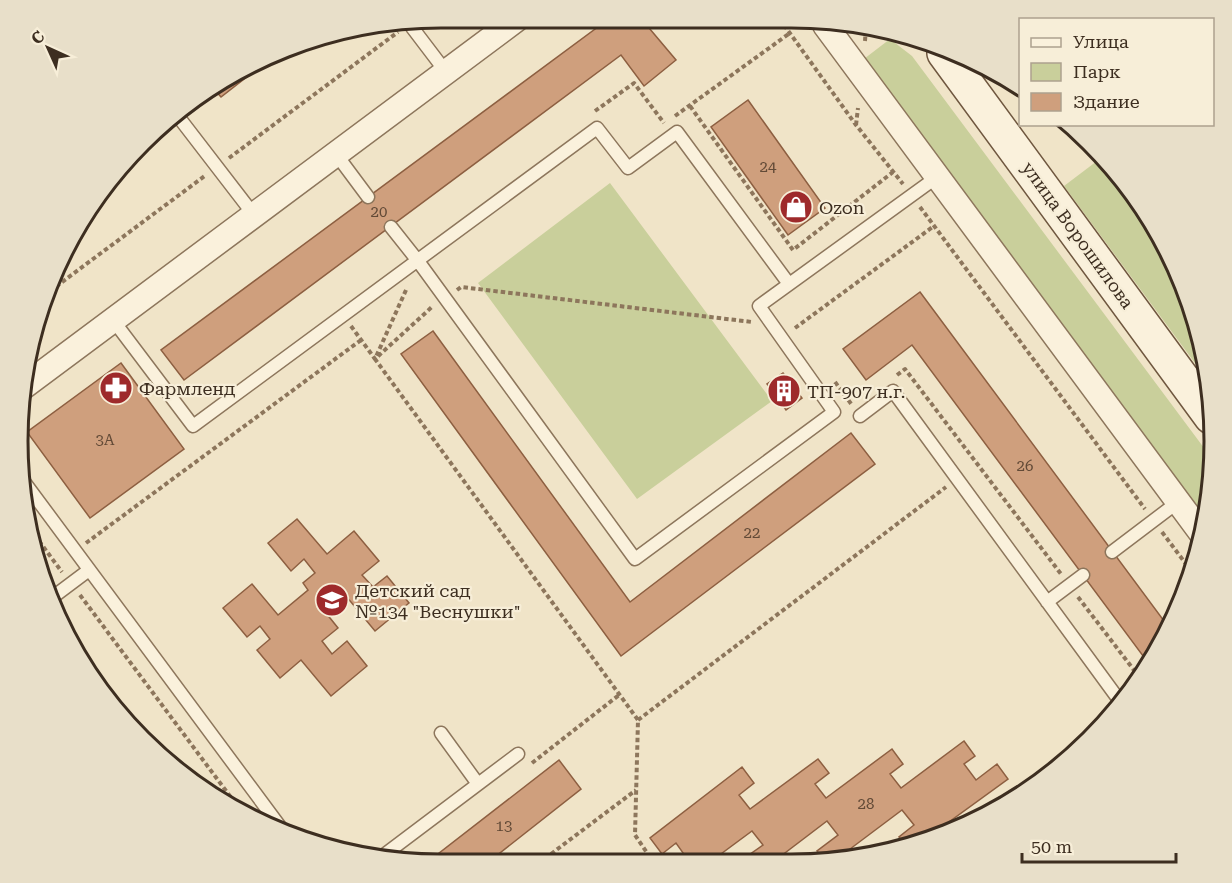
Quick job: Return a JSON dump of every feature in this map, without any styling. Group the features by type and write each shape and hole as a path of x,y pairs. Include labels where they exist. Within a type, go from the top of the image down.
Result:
{"main road":[{"name":"улица Ворошилова","path":"949,60 1202,405"}],"street":[{"path":"33,380 506,28"},
{"path":"829,30 1195,525"}],"lane":[{"path":"413,29 446,72"},
{"path":"182,121 254,215"},
{"path":"113,320 193,426 597,128 628,168 677,132 789,284"},
{"path":"336,154 368,197"},
{"path":"391,226 634,559 834,412 759,306 937,177"},
{"path":"860,416 893,391 1116,696"},
{"path":"32,492 274,819"},
{"path":"1112,552 1178,502"},
{"path":"58,594 89,570"},
{"path":"1047,602 1083,575"},
{"path":"441,733 478,784"},
{"path":"389,851 518,754"}],"path":[{"path":"787,28 856,125 912,196 1185,563"},
{"path":"690,106 793,250 893,172"},
{"path":"801,336 795,327 934,226"},
{"path":"375,358 418,261"},
{"path":"445,297 461,288 772,325"},
{"path":"343,316 638,720 634,835 648,854"},
{"path":"75,551 361,340"},
{"path":"834,381 860,416"},
{"path":"638,720 957,478"},
{"path":"42,546 230,796"},
{"path":"551,854 636,790"}],"green space":[{"path":"888,41 894,42 912,56 1204,448 1197,515 860,62"},
{"path":"1095,162 1118,190 1148,235 1172,283 1182,309 1197,365 1064,186"},
{"path":"610,183 772,401 637,499 478,283"}],"building":[{"path":"597,28 649,28 676,60 644,86 621,55 184,380 161,350"},
{"path":"244,79 221,97 218,94"},
{"path":"748,100 825,208 788,235 711,127"},
{"path":"920,292 1163,620 1143,656 912,345 866,380 843,349"},
{"path":"433,331 630,602 851,433 875,464 621,656 401,354"},
{"path":"121,363 184,449 90,518 28,431"},
{"name":"ТП-907 н.г.","path":"783,373 802,398 786,410 767,384"},
{"name":"Детский сад №134 \"Веснушки\"","path":"297,519 327,554 354,531 379,561 362,575 373,587 387,576 409,603 375,631 346,596 326,613 338,628 322,641 332,654 347,641 367,666 331,696 301,660 280,678 257,650 270,639 260,626 247,637 223,608 252,584 278,615 308,590 303,583 315,573 304,559 291,571 268,543"},
{"path":"964,741 975,756 964,764 976,780 997,764 1008,779 946,824 901,839 899,837 914,825 902,810 851,850 819,854 817,851 838,835 827,821 784,854 750,854 763,845 752,831 721,854 684,854 676,843 662,854 650,838 742,767 754,783 739,795 750,809 818,759 829,773 815,784 826,798 892,749 903,764 890,774 901,788"},
{"path":"559,760 581,789 499,854 438,854"}],"place":[{"name":"Ozon","path":"796,207"},
{"name":"Фармленд","path":"116,388"},
{"name":"ТП-907 н.г.","path":"784,391"},
{"name":"Детский сад №134 \"Веснушки\"","path":"332,600"}]}
